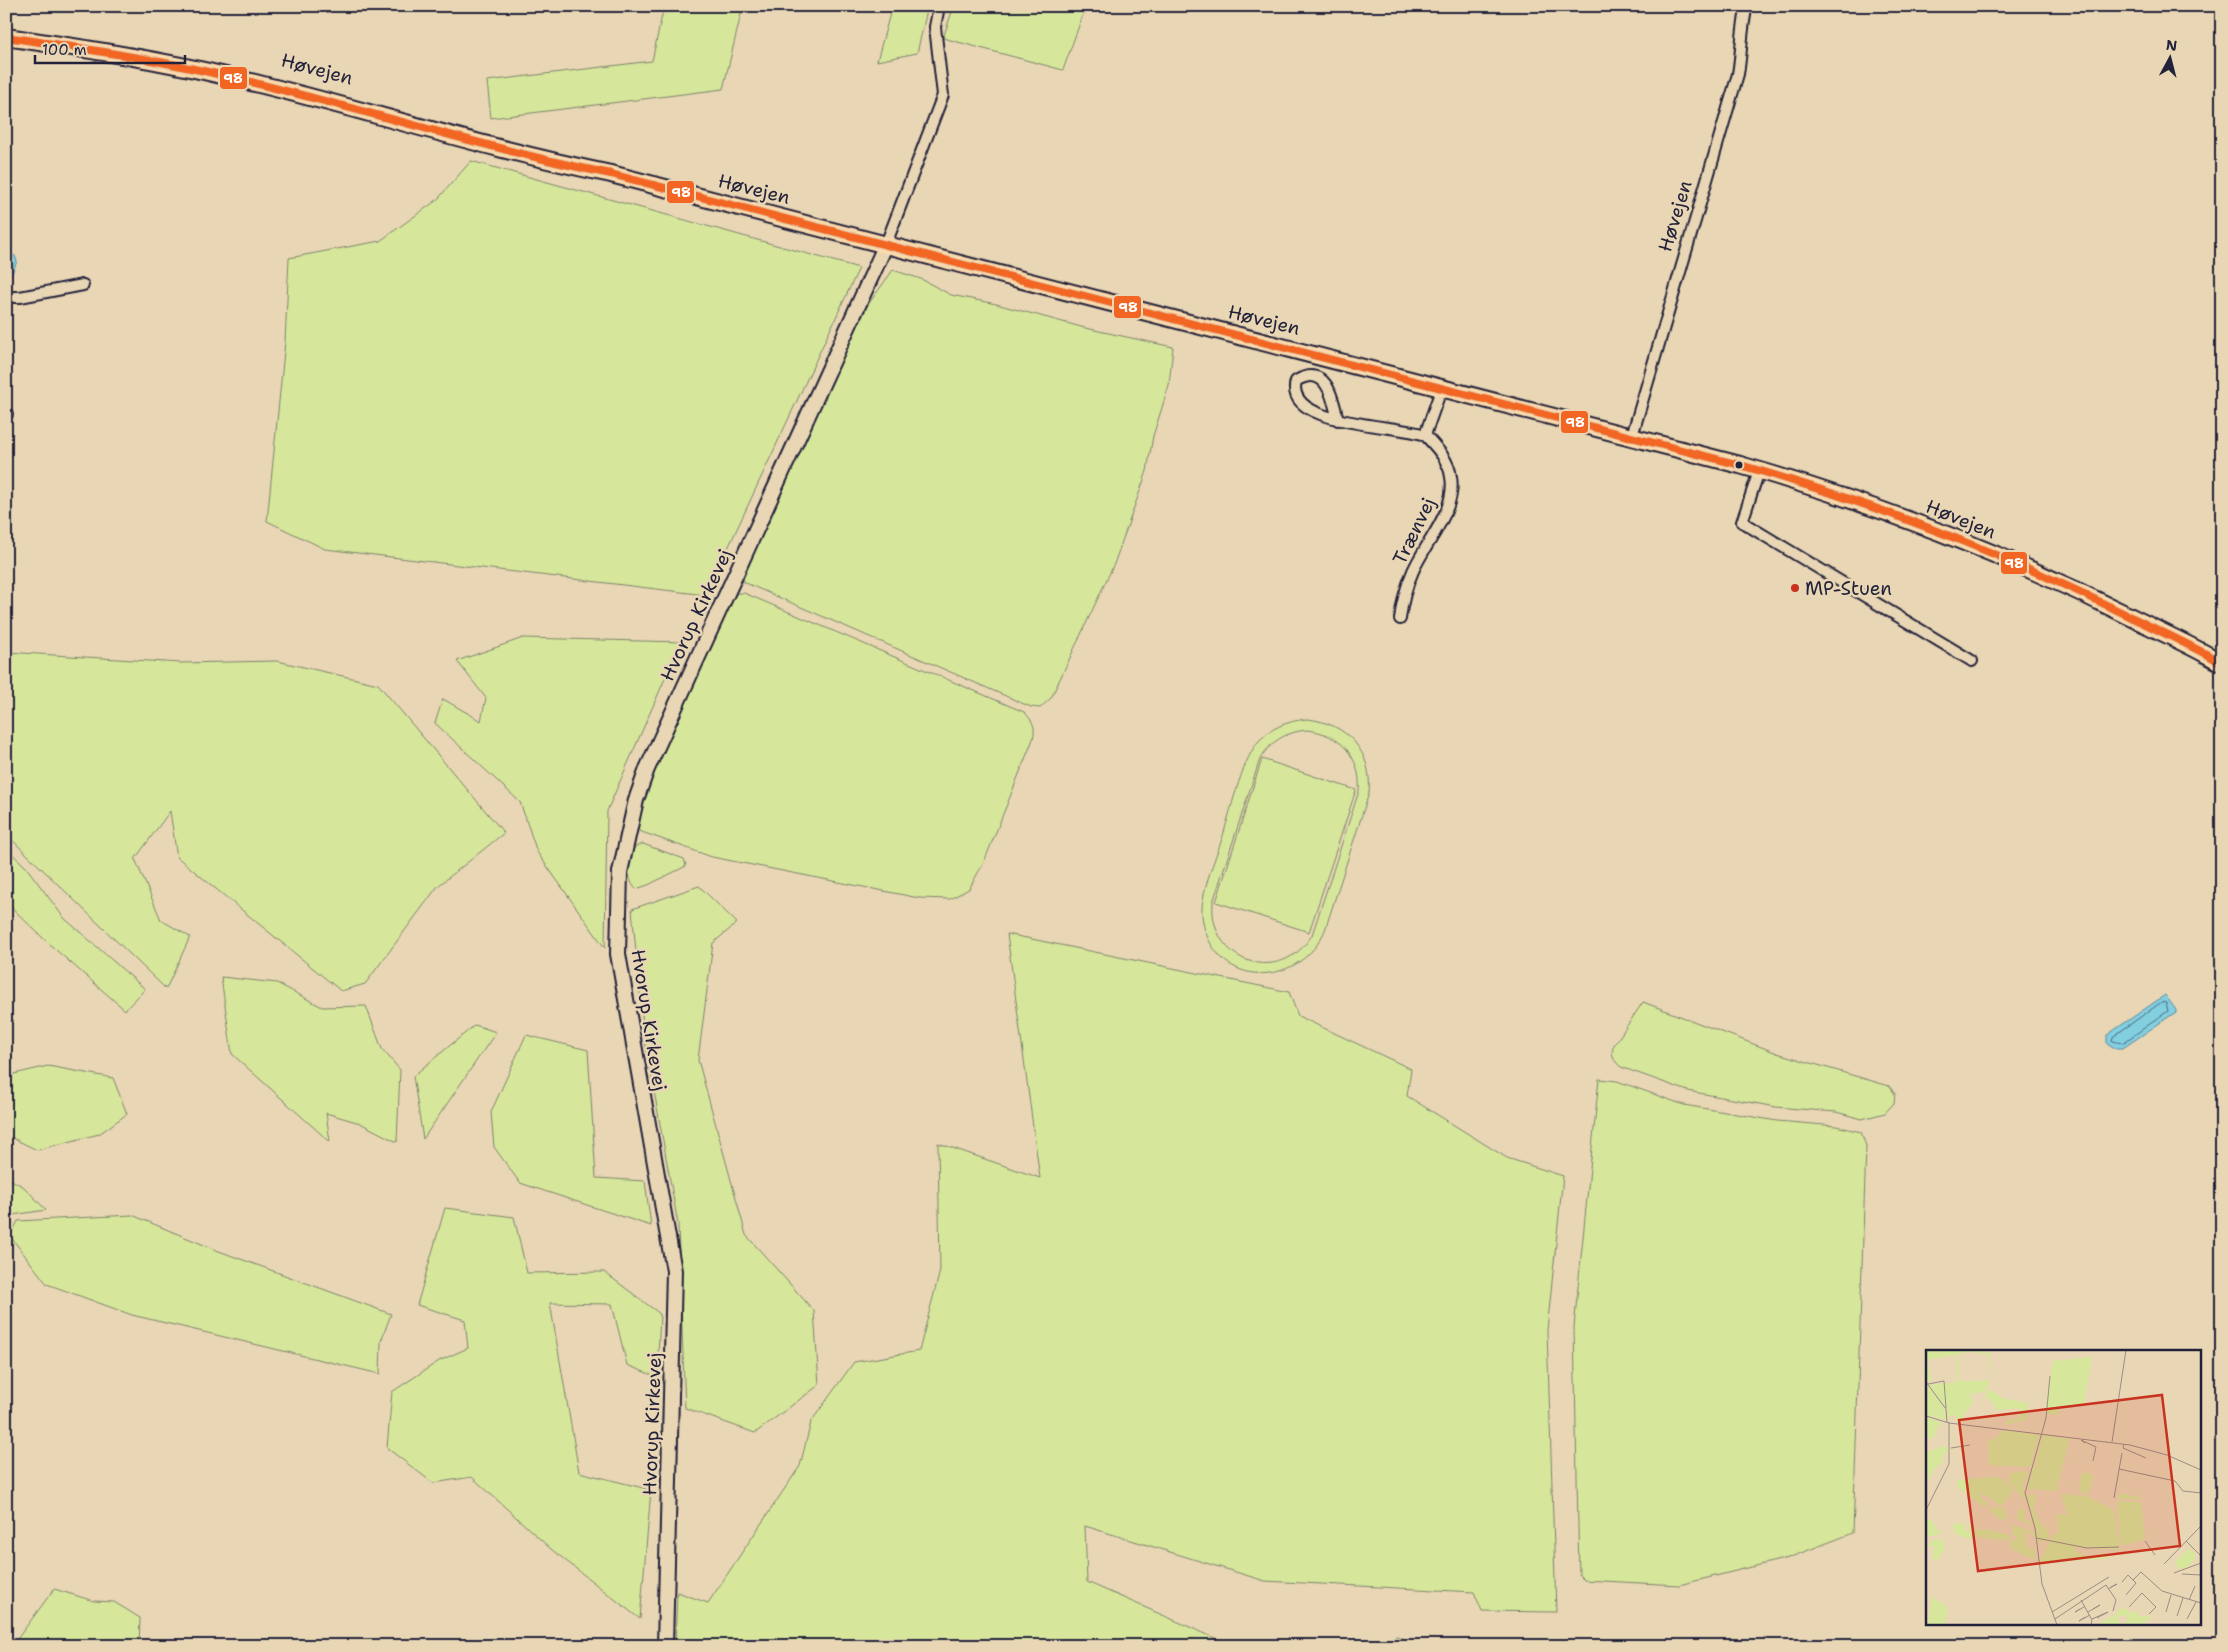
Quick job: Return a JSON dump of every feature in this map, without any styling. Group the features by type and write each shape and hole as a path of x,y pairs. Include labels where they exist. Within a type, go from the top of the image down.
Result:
{"main road":[{"name":"Høvejen","path":"6,27 162,52 233,68 538,150 611,174"},
{"name":"Høvejen","path":"6,37 160,62 230,77 534,158 611,174 886,244 1759,470 1897,515 1987,550 2081,592 2222,663"}],"street":[{"path":"886,244 943,95 935,27 939,6"},
{"name":"Høvejen","path":"1632,436 1738,74 1742,29 1747,6"},
{"name":"Hvorup Kirkevej","path":"665,1646 674,1270 619,966 620,872 636,800 647,769 886,244"},
{"path":"6,297 20,297 83,285"},
{"path":"1338,420 1332,392 1327,384 1304,377 1296,381 1294,389 1297,398 1304,407 1338,420 1425,435 1442,387"},
{"name":"Trænvej","path":"1400,619 1402,600 1413,570 1446,510 1451,494 1452,477 1446,461 1425,435"},
{"path":"1759,470 1742,522 1972,661"}],"green space":[{"path":"664,6 743,6 723,89 491,118 487,81 652,61"},
{"path":"892,6 928,6 917,53 877,61"},
{"path":"954,6 1086,6 1063,70 943,38"},
{"path":"471,161 859,268 706,595 325,549 267,521 285,342 289,258 380,241 437,200"},
{"path":"893,270 921,279 951,295 996,304 1085,328 1173,347 1169,385 1153,436 1147,471 1114,564 1051,698 1040,708 1031,707 744,582 743,572 867,306"},
{"path":"738,593 744,593 1024,712 1030,718 1034,728 1033,739 984,862 969,889 950,899 919,898 712,857 639,831 636,821 649,783 733,597"},
{"path":"523,638 681,642 607,811 605,948 537,852 520,802 435,723 443,699 481,721 486,698 457,661"},
{"path":"6,652 181,663 277,661 378,684 504,833 438,886 365,984 341,991 177,857 170,811 135,859 161,920 190,937 166,989 6,834"},
{"path":"1307,719 1334,726 1355,742 1367,765 1369,793 1325,930 1314,948 1299,962 1282,970 1264,974 1245,971 1229,963 1215,950 1203,923 1204,892 1236,789 1251,752 1257,743 1273,729","holes":["1307,730 1319,732 1339,742 1353,758 1357,768 1359,791 1312,935 1299,951 1283,960 1266,963 1249,961 1234,953 1222,940 1215,923 1213,902 1260,759 1274,742 1286,735"]},
{"path":"1262,759 1356,790 1309,932 1216,902"},
{"path":"643,844 684,859 686,866 636,889 630,879 629,862 635,847"},
{"path":"6,848 26,867 64,918 145,989 125,1010 47,942 6,902"},
{"path":"699,886 737,923 713,943 698,1060 746,1235 814,1311 819,1385 755,1433 685,1408 678,1224 644,1035 632,909"},
{"path":"1007,934 1289,992 1298,1016 1411,1069 1407,1096 1507,1158 1563,1176 1547,1330 1556,1612 1482,1611 1474,1592 1265,1581 1085,1526 1087,1582 1233,1646 675,1646 677,1592 708,1603 800,1466 811,1422 854,1362 919,1351 940,1271 938,1143 1040,1178"},
{"path":"221,977 277,983 322,1007 366,1006 382,1049 400,1070 397,1142 360,1123 326,1113 330,1142 232,1054"},
{"path":"1643,1002 1777,1053 1889,1086 1895,1094 1894,1103 1885,1113 1862,1119 1836,1112 1776,1107 1688,1091 1621,1067 1613,1057 1614,1045"},
{"path":"475,1025 496,1032 423,1139 413,1076"},
{"path":"526,1035 588,1050 596,1178 645,1181 651,1226 520,1183 494,1147 491,1112"},
{"path":"48,1066 113,1078 127,1114 99,1134 37,1150 6,1135 6,1076"},
{"path":"1599,1079 1617,1081 1684,1105 1777,1121 1836,1126 1861,1132 1866,1146 1853,1533 1788,1558 1679,1585 1584,1580 1579,1575 1574,1327"},
{"path":"6,1177 24,1187 46,1210 6,1216"},
{"path":"445,1208 514,1217 527,1273 604,1272 660,1314 657,1377 627,1365 612,1304 550,1303 579,1472 651,1490 640,1619 551,1549 472,1477 433,1483 387,1448 392,1392 439,1361 468,1348 465,1320 417,1305"},
{"path":"132,1215 216,1250 391,1314 381,1341 380,1374 132,1315 47,1284 10,1236 18,1221"},
{"path":"54,1589 94,1601 114,1602 140,1618 139,1646 12,1646"},
{"path":"1397,1636 1420,1646 1371,1646"}],"water":[{"path":"6,252 15,256 17,261 11,276 6,279"},
{"path":"2165,995 2176,1012 2123,1048 2113,1048 2107,1044 2107,1035"}],"transit line":[{"name":"98","path":"6,37 146,59 278,89 468,140 611,174 1740,465 1839,496 1985,550 2080,592 2222,663"}],"place":[{"name":"MP-Stuen","path":"1795,588"}]}
